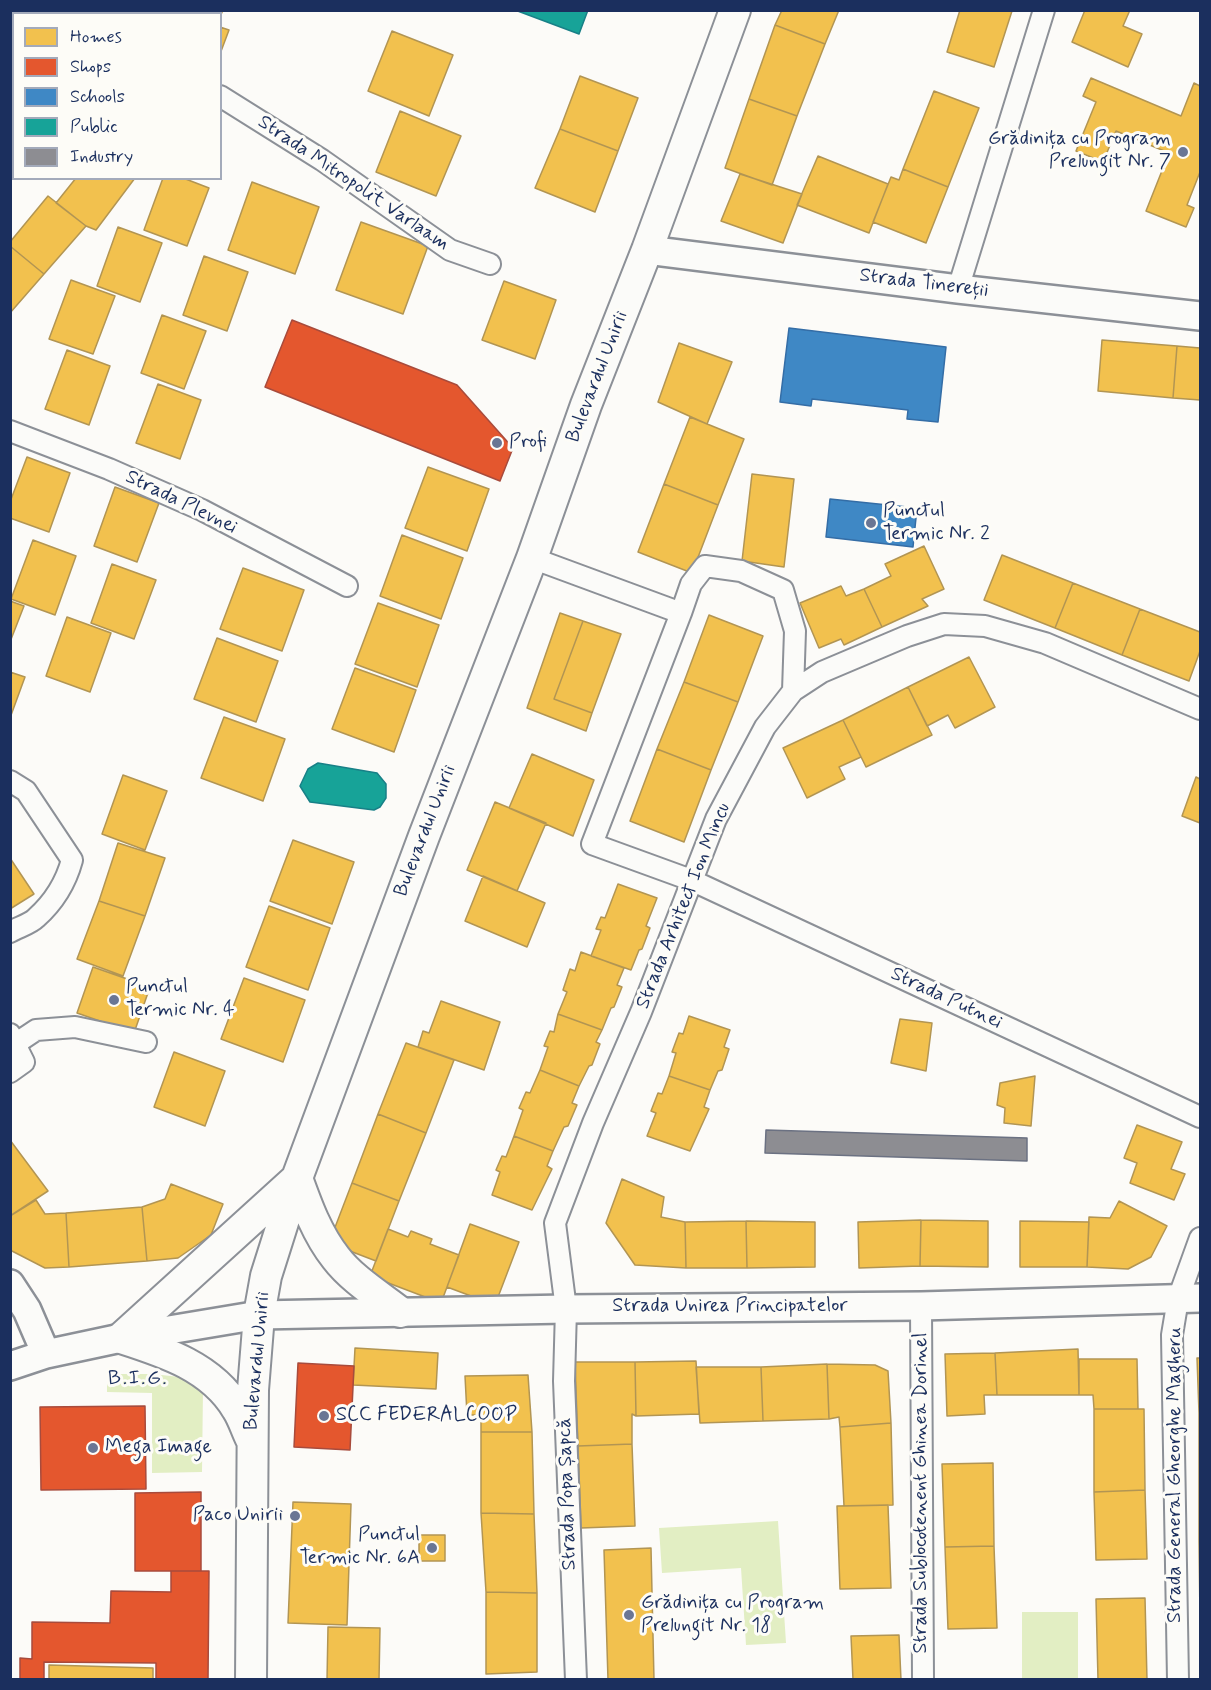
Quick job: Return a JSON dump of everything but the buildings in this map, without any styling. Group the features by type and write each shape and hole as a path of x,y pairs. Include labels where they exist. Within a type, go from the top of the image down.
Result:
{"main road":[{"name":"Bulevardul Unirii","path":"251,1680 253,1390 259,1315 266,1276 297,1178 424,836 532,558 586,405 647,250 735,10"},
{"name":"Strada Tinereții","path":"647,250 958,289 1200,316"},
{"path":"121,1338 297,1178 306,1205 322,1239 337,1259 352,1274 400,1312"},
{"path":"10,1284 27,1310 46,1354"},
{"name":"Strada Unirea Principatelor","path":"10,1366 46,1354 121,1338 259,1315 566,1309 921,1306 1189,1299"},
{"path":"121,1338 186,1362 216,1382 237,1409 252,1442"}],"street":[{"path":"958,289 1044,10"},
{"name":"Strada Mitropolit Varlaam","path":"222,97 322,160 450,250 490,264"},
{"name":"Strada Plevnei","path":"10,431 109,469 202,510 347,586"},
{"path":"532,558 681,613 690,584 705,566 741,571 783,590 795,631 793,691"},
{"name":"Strada Putnei","path":"681,613 592,843 691,880 1200,1117"},
{"name":"Strada Arhitect Ion Mincu","path":"566,1309 555,1223 592,1123 641,1012 716,819 765,727 793,691 822,672 907,636 944,624 985,626 1045,643 1200,709"},
{"path":"10,781 26,791 72,860 68,877 55,897 35,919 10,932"},
{"path":"10,1072 24,1062 13,1039 36,1030 75,1027 146,1042"},
{"name":"Strada General Gheorghe Magheru","path":"1178,1680 1172,1335 1189,1299 1200,1238"},
{"name":"Strada Sublocotenent Ghinea Dorinel","path":"921,1306 923,1680"},
{"name":"Strada Popa Șapcă","path":"566,1309 564,1381 576,1680"}],"green space":[{"path":"107,1374 153,1374 188,1378 203,1389 202,1472 152,1473 152,1393 107,1392"},
{"path":"778,1521 786,1643 746,1645 741,1568 662,1573 659,1528"},
{"path":"1022,1612 1078,1612 1078,1679 1022,1679"}],"place":[{"name":"Grădinița cu Program Prelungit Nr. 7","path":"1183,152"},
{"name":"Profi","path":"497,443"},
{"name":"Punctul Termic Nr. 2","path":"871,523"},
{"name":"Punctul Termic Nr. 4","path":"114,1000"},
{"name":"SCC FEDERALCOOP","path":"324,1416"},
{"name":"Mega Image","path":"93,1448"},
{"name":"Paco Unirii","path":"295,1516"},
{"name":"Punctul Termic Nr. 6A","path":"432,1548"},
{"name":"Grădinița cu Program Prelungit Nr. 18","path":"629,1615"}],"district":[{"name":"B.I.G.","path":"138,1380"}]}
